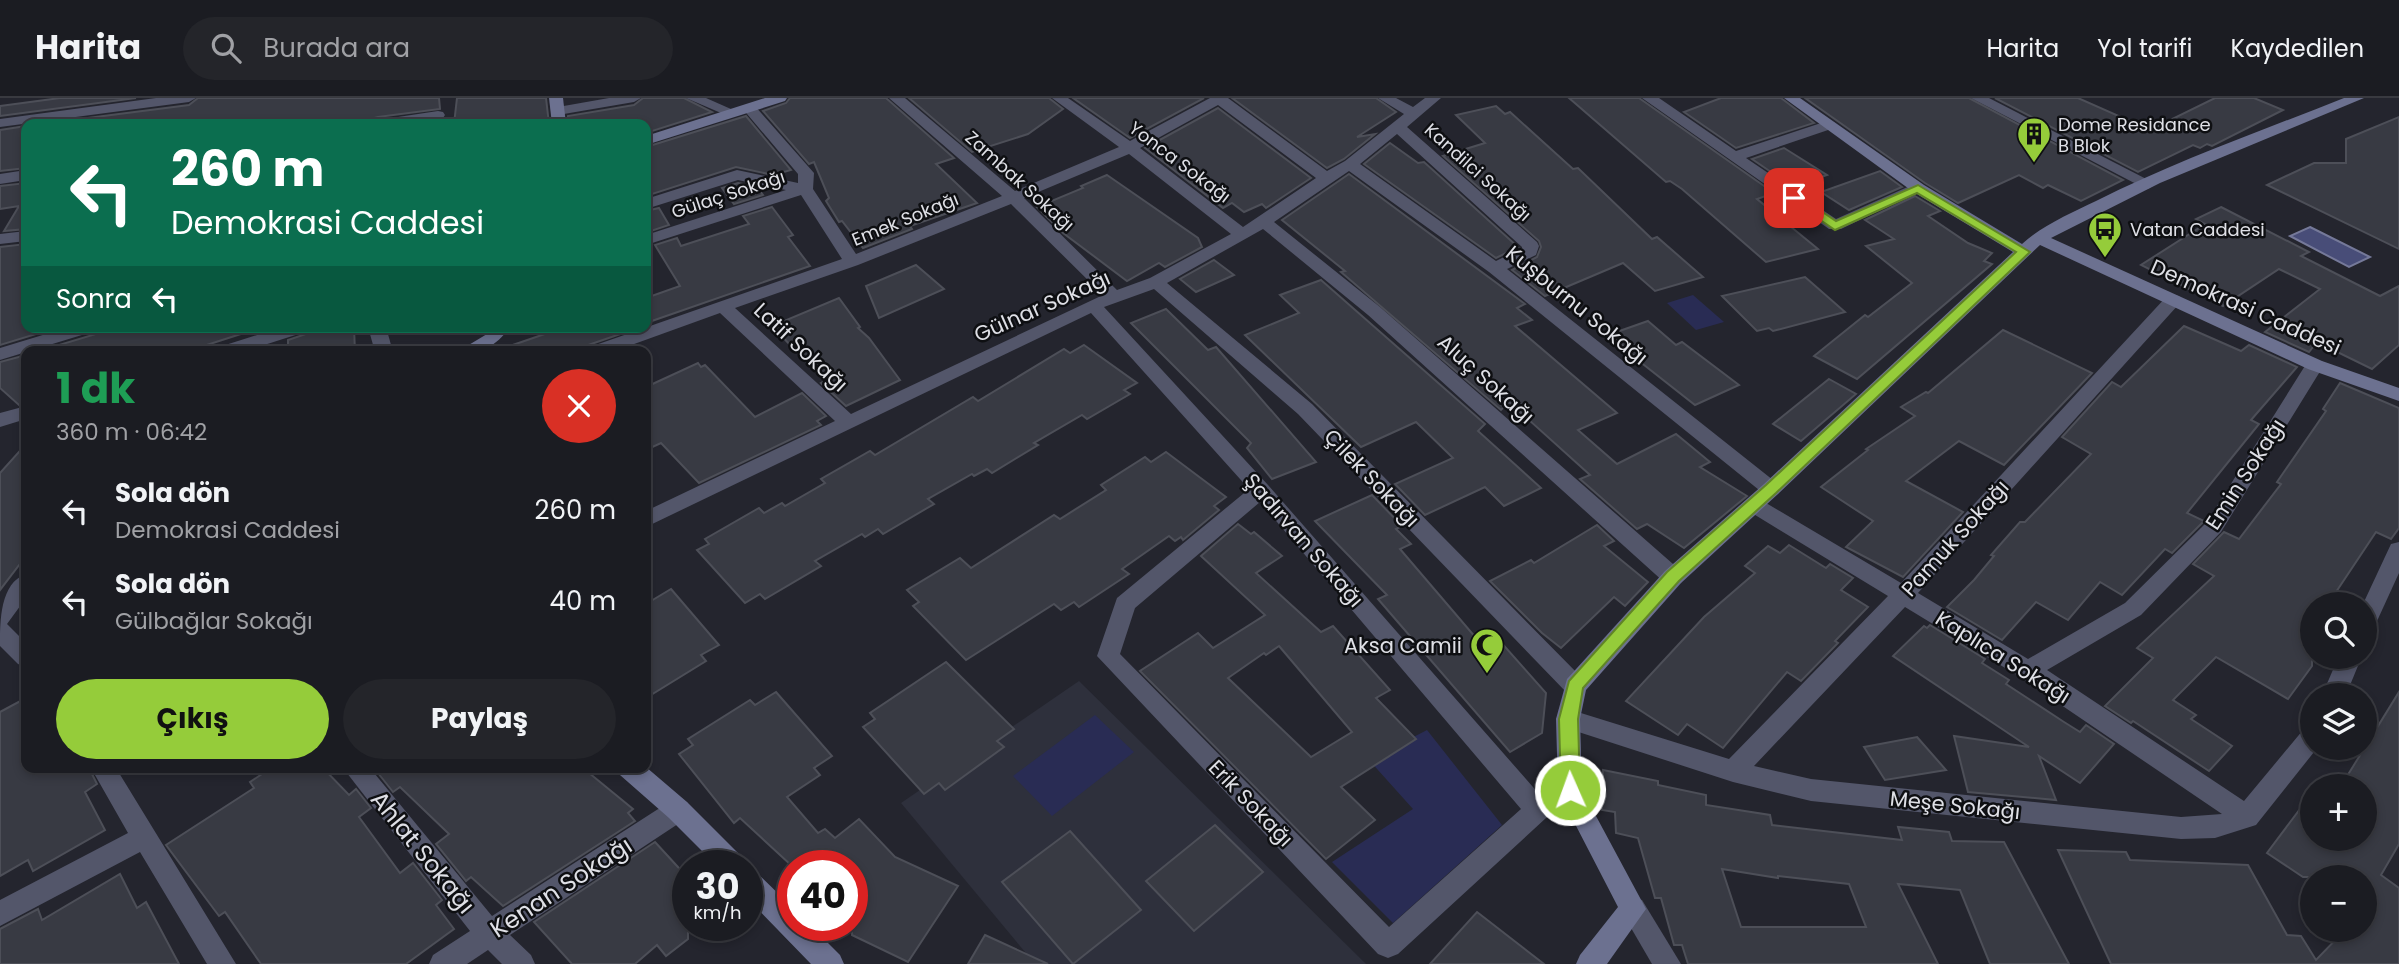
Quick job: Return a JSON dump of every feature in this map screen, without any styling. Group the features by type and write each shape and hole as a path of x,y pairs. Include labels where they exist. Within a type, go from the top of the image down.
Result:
{"street":[{"path":"30,119 189,98"},
{"path":"438,119 439,98"},
{"path":"558,111 634,98"},
{"path":"692,98 741,111"},
{"path":"651,139 780,98"},
{"name":"Zambak Sokağı","path":"896,98 1013,197 1104,301"},
{"name":"Yonca Sokağı","path":"1059,98 1130,148 1242,234"},
{"path":"1219,98 1326,178"},
{"name":"Emek Sokağı","path":"651,332 852,261 1013,197 1130,148 1219,98"},
{"path":"1385,98 1412,113"},
{"name":"Gülnar Sokağı","path":"651,518 847,421 1104,301 1156,282 1264,222 1350,164 1434,98"},
{"path":"1653,101 1675,98"},
{"name":"Demokrasi Caddesi","path":"1791,98 1918,188 2031,245 2173,300 2315,365 2399,395"},
{"path":"1978,98 2147,184"},
{"path":"1667,964 1633,909 1570,790 1569,719 1575,686 1673,577 1754,505 2031,245 2067,220 2147,184 2357,98"},
{"path":"1653,101 1835,226 1918,188"},
{"name":"Gülaç Sokağı","path":"651,238 805,189 806,173 741,111"},
{"path":"0,123 21,120"},
{"path":"1734,157 1829,125"},
{"name":"Kandilci Sokağı","path":"1397,126 1531,246 1530,251 1495,268"},
{"name":"Kuşburnu Sokağı","path":"1350,164 1495,268 1771,489"},
{"path":"651,202 737,175 805,189 852,261"},
{"path":"0,178 21,176"},
{"name":"Aluç Sokağı","path":"1264,222 1374,311 1673,577"},
{"path":"0,239 21,237"},
{"name":"Çilek Sokağı","path":"1156,282 1305,409 1575,686"},
{"name":"Pamuk Sokağı","path":"1733,771 1902,596 2173,300"},
{"name":"Şadırvan Sokağı","path":"1104,301 1261,490 1538,810"},
{"name":"Latif Sokağı","path":"724,307 847,421"},
{"path":"29,346 70,333"},
{"path":"241,346 283,333"},
{"path":"478,346 497,333"},
{"name":"Emek Sokağı","path":"610,346 648,333"},
{"path":"0,355 21,348"},
{"name":"Emin Sokağı","path":"2028,670 2133,609 2214,527 2315,365"},
{"path":"0,420 21,414"},
{"name":"Erik Sokağı","path":"1261,490 1125,604 1108,656 1388,945 1538,810 1570,790"},
{"name":"Kaplıca Sokağı","path":"1754,505 2028,670 2247,817"},
{"path":"2377,599 2396,560"},
{"path":"0,618 21,589"},
{"path":"0,631 21,653"},
{"name":"Meşe Sokağı","path":"1569,719 1733,771 1811,790 2181,828 2215,827 2247,817"},
{"path":"2247,817 2300,752"},
{"path":"106,773 222,964"},
{"name":"Ahlat Sokağı","path":"359,773 489,934 521,964"},
{"path":"635,773 678,810 718,850"},
{"name":"Kenan Sokağı","path":"443,964 678,810"},
{"path":"0,914 143,838"},
{"path":"763,896 830,964"},
{"path":"1590,964 1633,909"}],"shaded area":[{"path":"2310,227 2370,257 2349,267 2290,236"},
{"path":"1693,295 1724,322 1696,330 1667,303"},
{"path":"1079,681 1366,964 1035,964 901,803"},
{"path":"1095,715 1134,752 1052,816 1013,776"},
{"path":"1427,730 1502,825 1393,923 1332,862 1413,809 1369,760"}],"building":[{"path":"60,98 136,98 0,116 0,106"},
{"path":"198,98 439,98 440,109 371,119 80,119 189,105"},
{"path":"457,98 546,98 548,119 455,119"},
{"path":"643,98 684,98 712,112 651,131 651,119 568,119 568,116 634,105"},
{"path":"790,98 886,98 954,158 936,164 977,203 910,226 912,229 863,248 842,221 839,222 826,201 829,198 814,162 809,164 763,111 786,103"},
{"path":"909,98 1049,98 1063,109 1028,134 972,152"},
{"path":"1073,98 1204,98 1130,138"},
{"path":"1232,98 1376,98 1396,112 1357,137 1375,134 1344,159 1327,168"},
{"path":"1569,98 1639,98 1774,193 1757,199 1818,249 1766,262 1682,189 1670,181 1666,182"},
{"path":"1721,98 1781,98 1814,123 1736,148 1684,112"},
{"path":"1805,98 1969,98 2123,180 2081,201 2048,185 2043,188 2019,175 1958,203 1925,183"},
{"path":"1995,98 2078,98 2150,130 2215,98 2254,98 2283,110 2212,146 2207,144 2200,148 2193,145 2138,172"},
{"path":"1496,106 1505,114 1510,112 1573,169 1578,168 1652,239 1657,237 1703,277 1655,291 1623,263 1545,296 1512,270 1537,257 1541,247 1539,241 1443,156 1485,143 1456,115"},
{"path":"1218,108 1311,178 1266,208 1262,204 1244,212 1232,203 1223,208 1145,148"},
{"path":"746,116 791,170 773,175 736,167 651,194 651,145"},
{"path":"2399,117 2399,249 2267,185 2314,163 2346,163 2346,139"},
{"path":"21,127 21,169 0,171 0,130"},
{"path":"1390,143 1418,163 1424,162 1518,247 1496,258 1364,164"},
{"path":"1784,148 1827,175 1793,187 1752,159"},
{"path":"1880,171 1902,187 1849,210 1821,192"},
{"path":"1349,174 1525,304 1517,308 1532,320 1515,326 1617,413 1578,430 1617,464 1676,434 1710,462 1700,467 1747,496 1684,548 1647,524 1637,529 1580,479 1590,475 1509,402 1501,410 1341,272 1345,271 1282,220"},
{"path":"1107,175 1198,238 1202,247 1165,267 1159,263 1127,281 1063,233 1037,207"},
{"path":"738,183 757,187 763,195 734,204 722,188"},
{"path":"21,184 21,229 4,231 19,206 0,209 0,186"},
{"path":"1915,196 1940,211 1928,216 1968,243 1992,253 1984,261 1992,264 1857,379 1814,356 1865,315 1868,317 1912,283 1866,246 1894,239 1865,220"},
{"path":"772,207 793,235 788,237 810,266 651,321 651,296 680,286 655,245 677,238 681,246 749,224 743,216"},
{"path":"2221,207 2309,252 2301,256 2380,296 2399,286 2399,345 2372,369 2317,342 2309,352 2265,332 2320,289 2279,269 2223,306 2141,265 2205,224 2196,219"},
{"path":"659,208 669,225 651,231 651,210"},
{"path":"21,245 21,333 39,333 0,345 0,247"},
{"path":"1214,260 1234,275 1196,292 1180,279"},
{"path":"916,265 944,289 879,318 866,286"},
{"path":"1805,277 1845,312 1773,331 1769,328 1757,331 1722,296"},
{"path":"1321,280 1485,424 1478,431 1541,488 1504,506 1485,487 1425,515 1395,484 1453,458 1416,422 1361,447 1245,335 1299,313 1280,295"},
{"path":"839,298 860,327 858,328 869,338 900,380 846,406 821,383 825,381 772,326"},
{"path":"1166,309 1208,350 1216,347 1316,462 1272,479 1247,448 1251,443 1131,323"},
{"path":"1648,321 1676,345 1682,342 1739,385 1695,405 1639,361 1611,334"},
{"path":"2184,326 2241,351 2249,345 2297,367 2251,420 2259,424 2187,513 2204,521 2172,553 2165,549 2122,595 2100,582 2068,620 2036,602 2002,640 1947,607 1974,580 1994,556 1991,555 2020,522 2025,522 2091,454 2062,437 2112,382 2121,387"},
{"path":"2003,330 2092,373 2004,465 1959,441 1906,481 1963,512 1903,577 1846,547 1873,521 1821,487 1868,450 1866,449 1915,416 1901,407 1928,393"},
{"path":"244,333 204,346 56,346 96,334"},
{"path":"309,333 354,333 355,346 288,346 288,340"},
{"path":"548,333 623,333 585,346 510,346"},
{"path":"1084,345 1137,383 1124,390 1130,394 1087,419 1082,415 1034,443 1038,445 992,473 987,469 974,476 972,474 928,499 934,504 883,534 878,529 865,537 862,534 815,561 821,566 765,599 760,594 745,603 697,550 709,544 705,539 759,508 764,513 782,503 785,506 825,483 821,479 870,451 875,455 973,397 978,401 1064,349 1070,353"},
{"path":"21,356 21,405 0,388 0,362"},
{"path":"698,363 701,367 705,365 755,417 802,393 826,416 817,421 821,425 699,483 661,443 651,448 651,385"},
{"path":"1829,379 1856,394 1801,441 1773,424"},
{"path":"2340,383 2399,408 2399,528 2391,539 2376,532 2336,592 2300,592 2300,669 2310,669 2288,699 2216,657 2173,700 2196,715 2191,719 2232,746 2209,771 2133,721 2131,723 2105,706 2153,658 2137,648 2214,576 2193,564 2224,532 2239,539 2281,484 2277,482 2326,411 2323,409"},
{"path":"21,450 21,563 0,590 0,473"},
{"path":"1166,452 1226,497 1214,506 1219,510 1183,540 1181,537 1175,541 1169,536 1122,569 1129,574 1079,607 1074,602 1061,610 1054,604 966,660 913,606 919,602 907,590 960,558 971,568 1054,515 1060,519 1106,490 1101,485 1145,457 1151,462"},
{"path":"1372,495 1402,526 1396,529 1411,544 1400,549 1476,638 1491,631 1546,693 1542,733 1510,752 1378,599 1387,595 1315,521"},
{"path":"1238,524 1251,534 1254,532 1282,556 1256,573 1321,632 1333,626 1390,690 1376,698 1416,739 1341,787 1375,820 1326,859 1140,671 1198,633 1213,648 1265,615 1201,556","holes":["1279,646 1352,732 1311,757 1228,678"]},
{"path":"1597,525 1614,541 1604,546 1648,582 1625,606 1614,597 1561,648 1542,633 1490,581 1531,560 1534,563"},
{"path":"1789,545 1826,568 1830,564 1853,578 1841,590 1868,607 1801,681 1787,672 1723,748 1687,724 1678,735 1626,701 1704,617 1755,573 1745,566 1768,546 1780,553"},
{"path":"671,589 719,645 701,655 706,661 651,695 651,601"},
{"path":"1930,625 1985,659 1982,663 2009,680 2006,684 2064,722 2080,732 2086,725 2114,744 2080,783 2039,756 2056,800 1968,792 1954,736 2029,747 1893,656 1924,626 1927,628"},
{"path":"946,662 1014,729 997,741 1004,747 945,790 939,783 924,794 863,727 875,719 870,713"},
{"path":"776,692 832,756 814,768 820,775 787,797 818,833 825,829 835,838 859,819 895,857 958,886 908,962 864,941 868,941 868,850 777,850 777,852 740,818 734,823 679,754 693,745 688,739 750,700 755,705"},
{"path":"2399,692 2399,844 2381,875 2399,888 2399,964 2111,964 2058,850 2126,852 2130,860 2248,865 2287,935 2300,936 2300,942 2305,942 2316,960 2333,942 2377,942 2377,865 2300,865 2300,875 2267,853 2300,809 2300,851 2377,851 2377,774 2348,774 2357,760 2377,760 2377,728"},
{"path":"21,701 21,773 92,773 97,784 85,792 105,830 33,871 28,860 0,876 0,712"},
{"path":"1917,737 1946,770 1885,780 1864,747"},
{"path":"1603,770 1658,781 1658,785 1706,795 1706,805 1770,815 1772,825 1902,840 1898,827 1949,832 1952,841 2004,842 2069,964 1990,964 1960,890 1898,884 1938,964 1688,964 1682,945 1674,945 1661,898 1655,898 1638,838 1616,833 1615,812 1602,810","holes":["1722,869 1778,878 1849,884 1866,927 1741,927"]},
{"path":"264,773 328,773 349,795 356,789 371,808 359,817 400,873 413,863 442,900 436,905 454,929 406,964 261,964 225,912 219,916 166,845 254,788 250,782"},
{"path":"378,773 589,773 633,809 628,813 635,821 503,906 471,877 466,881 436,844 449,834 400,787 393,792"},
{"path":"1215,825 1263,872 1194,931 1146,881"},
{"path":"1070,831 1141,910 1073,964 1002,882"},
{"path":"655,842 672,861 672,941 685,941 666,956 657,945 635,964 572,964 534,922"},
{"path":"120,874 137,908 146,902 179,964 0,964 0,929 38,909 42,920"},
{"path":"1477,912 1544,964 1430,964"},
{"path":"985,935 1048,964 968,964"}],"place":[{"name":"Dome Residance B Blok","path":"2034,164"},
{"name":"Vatan Caddesi","path":"2105,259"},
{"name":"Aksa Camii","path":"1487,675"}],"route":[{"path":"1570,790 1569,719 1575,686 1673,577 2024,252 1918,188 1835,226 1794,198"}]}
